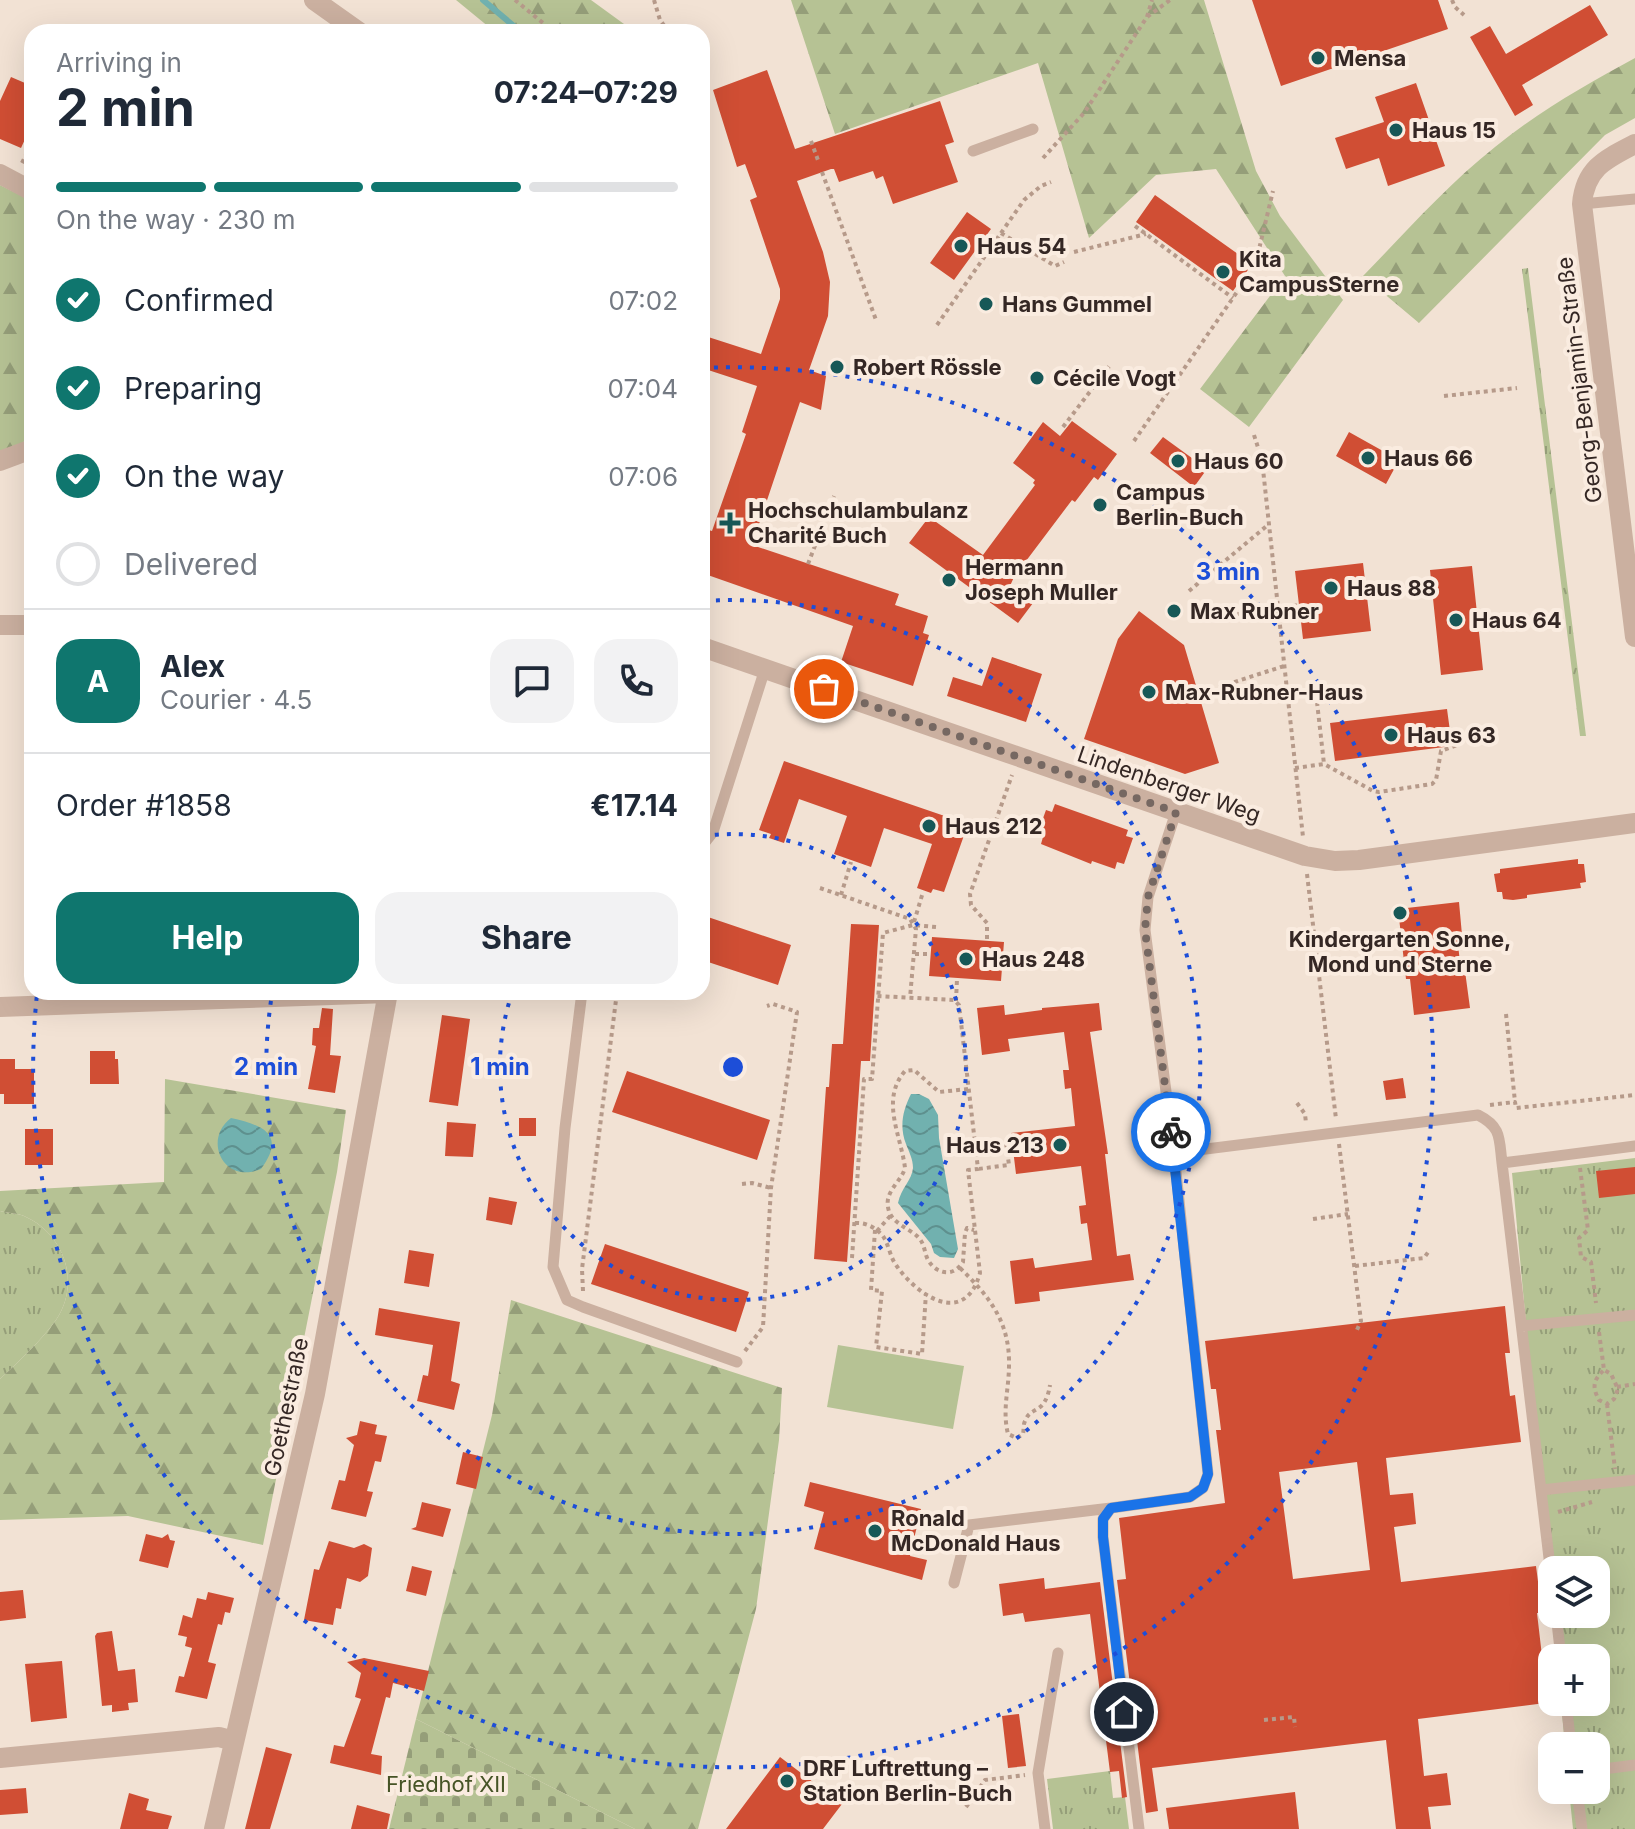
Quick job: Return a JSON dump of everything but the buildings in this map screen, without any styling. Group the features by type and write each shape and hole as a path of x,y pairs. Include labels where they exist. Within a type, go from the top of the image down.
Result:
{"street":[{"path":"314,0 348,24"},
{"name":"Georg-Benjamin-Straße","path":"1635,144 1592,171 1583,187 1582,204 1631,566 1635,637"},
{"path":"0,174 24,187"},
{"path":"0,461 24,452"},
{"path":"0,625 24,625"},
{"name":"Lindenberger Weg","path":"710,650 1305,856 1335,861 1359,860 1635,823"},
{"path":"0,1007 181,1000"},
{"name":"Goethestraße","path":"214,1829 315,1394 387,1000"},
{"path":"0,1758 219,1737 234,1741"}],"lane":[{"path":"973,151 1033,129"},
{"path":"1582,204 1635,199"},
{"path":"710,836 765,669"},
{"path":"954,1583 969,1525 1190,1497 1203,1488 1208,1474 1174,1153 1145,930 1148,897 1176,812"},
{"path":"581,1000 565,1128 553,1267 567,1300 735,1356"},
{"path":"1174,1153 1478,1115 1491,1122 1498,1134 1502,1163 1549,1556"},
{"path":"1502,1163 1635,1146"},
{"path":"1522,1326 1635,1315"},
{"path":"1541,1490 1635,1480"},
{"path":"1111,1508 1103,1519 1103,1537 1139,1829"},
{"path":"1045,1829 1038,1773 1058,1653"},
{"path":"1610,1768 1635,1765"},
{"path":"1579,1804 1582,1829"}],"path":[{"path":"515,0 544,24"},
{"path":"654,0 663,24"},
{"path":"1043,158 1084,113 1147,17 1152,0"},
{"path":"1147,17 1170,0"},
{"path":"1452,0 1464,15"},
{"path":"811,141 819,163"},
{"path":"22,163 24,159"},
{"path":"822,172 876,320"},
{"path":"937,325 1024,200 1051,182"},
{"path":"1134,441 1255,266 1273,191"},
{"path":"1135,226 1233,298"},
{"path":"1001,233 1055,266 1064,262"},
{"path":"1074,252 1146,234"},
{"path":"1063,427 1111,364"},
{"path":"1444,396 1517,388"},
{"path":"1254,435 1262,460 1305,856 1361,1321 1356,1332"},
{"path":"808,564 834,496"},
{"path":"1189,591 1269,524"},
{"path":"1198,620 1299,605"},
{"path":"1219,687 1284,666"},
{"path":"1317,702 1324,764"},
{"path":"1295,768 1324,764 1379,792 1432,784 1436,780 1441,751 1460,744"},
{"path":"987,939 987,923 971,905 970,894 1014,770"},
{"path":"841,895 851,862"},
{"path":"820,888 910,919 916,929 910,998"},
{"path":"913,925 923,892"},
{"path":"852,1258 864,1079 872,1079 883,933 913,925 936,927"},
{"path":"914,954 928,954"},
{"path":"957,979 956,1002 959,1005 978,1169"},
{"path":"877,996 956,1002"},
{"path":"583,1297 582,1269 616,1000"},
{"path":"735,1356 746,1350 763,1327 771,1188 797,1012 773,1004 767,1006"},
{"path":"1506,1014 1516,1108 1635,1095"},
{"path":"968,1089 939,1092 914,1070 905,1071 898,1079 893,1091 894,1121 905,1168 888,1197 891,1215 922,1241 929,1262 946,1273 960,1268 966,1255 965,1233 967,1228 974,1230"},
{"path":"1484,1106 1515,1102"},
{"path":"855,1223 876,1230 885,1240 894,1264 926,1293 941,1304 958,1303 970,1295 980,1273 968,1170 1009,1165 1006,1143 975,1148"},
{"path":"1579,1153 1588,1230 1579,1238 1578,1247 1581,1257 1591,1262"},
{"path":"742,1184 771,1188"},
{"path":"1313,1219 1348,1214"},
{"path":"891,1215 876,1230 871,1290 882,1291 876,1347 922,1354 926,1293"},
{"path":"1354,1266 1424,1258 1429,1251"},
{"path":"960,1268 991,1299 999,1314 1009,1364 1005,1423 1008,1434 1017,1438 1023,1434 1028,1417 1046,1403 1050,1385"},
{"path":"735,1356 746,1350"},
{"path":"1604,1370 1611,1374 1617,1387 1614,1399 1607,1404 1599,1400 1595,1392 1595,1378 1604,1370"},
{"path":"1617,1387 1635,1384"},
{"path":"1607,1404 1617,1482"},
{"path":"1544,1516 1596,1500"},
{"path":"1264,1720 1294,1717 1295,1727"},
{"path":"966,1807 985,1780 1021,1775"}],"green space":[{"path":"456,0 591,0 624,24 485,24"},
{"path":"791,0 1204,0 1256,171 1280,216 1343,300 1249,427 1200,389 1285,276 1216,169 1156,175 1089,238 1038,63 835,134"},
{"path":"1635,58 1635,118 1605,135 1419,323 1363,276 1443,193 1495,147 1563,99"},
{"path":"0,185 24,197 24,442 0,451"},
{"path":"1528,268 1586,736 1580,736 1522,269"},
{"path":"165,1079 346,1110 337,1172 263,1545 128,1516 0,1520 0,1379 56,1320 63,1306 68,1276 59,1247 50,1235 24,1216 0,1211 0,1191 164,1182"},
{"path":"1635,1158 1635,1829 1573,1829 1570,1804 1610,1804 1610,1732 1564,1732 1562,1716 1610,1716 1610,1644 1556,1644 1554,1628 1610,1628 1610,1556 1548,1556 1512,1173"},
{"path":"0,1211 24,1216 50,1235 59,1247 68,1276 63,1306 56,1320 0,1379"},
{"path":"511,1300 782,1388 779,1440 756,1609 698,1829 635,1829 416,1719 492,1415"},
{"path":"838,1345 964,1366 953,1429 827,1407"},
{"name":"Friedhof XII","path":"416,1719 635,1829 389,1829"},
{"path":"1110,1771 1113,1798 1125,1797 1129,1829 1053,1829 1047,1779"}],"water":[{"path":"911,1094 929,1099 938,1115 939,1138 958,1249 954,1258 940,1257 934,1253 931,1244 898,1203 913,1168 902,1124"},
{"path":"231,1118 261,1128 271,1139 272,1147 261,1169 237,1171 221,1158 218,1138 222,1127"}],"waterway":[{"path":"483,0 512,24"}],"way so far":[{"path":"824,689 1176,812 1148,897 1145,930 1171,1132"}],"place":[{"name":"Mensa","path":"1318,58"},
{"name":"Haus 15","path":"1396,130"},
{"name":"Haus 54","path":"961,246"},
{"name":"Kita CampusSterne","path":"1223,272"},
{"name":"Hans Gummel","path":"986,304"},
{"name":"Robert Rössle","path":"837,367"},
{"name":"Cécile Vogt","path":"1037,378"},
{"name":"Haus 66","path":"1368,458"},
{"name":"Haus 60","path":"1178,461"},
{"name":"Campus Berlin-Buch","path":"1100,505"},
{"name":"Hochschulambulanz Charité Buch","path":"730,523"},
{"name":"Hermann Joseph Muller","path":"949,580"},
{"name":"Haus 88","path":"1331,588"},
{"name":"Max Rubner","path":"1174,611"},
{"name":"Haus 64","path":"1456,620"},
{"name":"Max-Rubner-Haus","path":"1149,692"},
{"name":"Haus 63","path":"1391,735"},
{"name":"Haus 212","path":"929,826"},
{"name":"Kindergarten Sonne, Mond und Sterne","path":"1400,913"},
{"name":"Haus 248","path":"966,959"},
{"name":"Haus 213","path":"1060,1145"},
{"name":"Ronald McDonald Haus","path":"875,1531"},
{"name":"DRF Luftrettung – Station Berlin-Buch","path":"787,1781"}],"route":[{"path":"1124,1712 1103,1519 1111,1508 1190,1497 1203,1488 1208,1474 1171,1132"}]}
